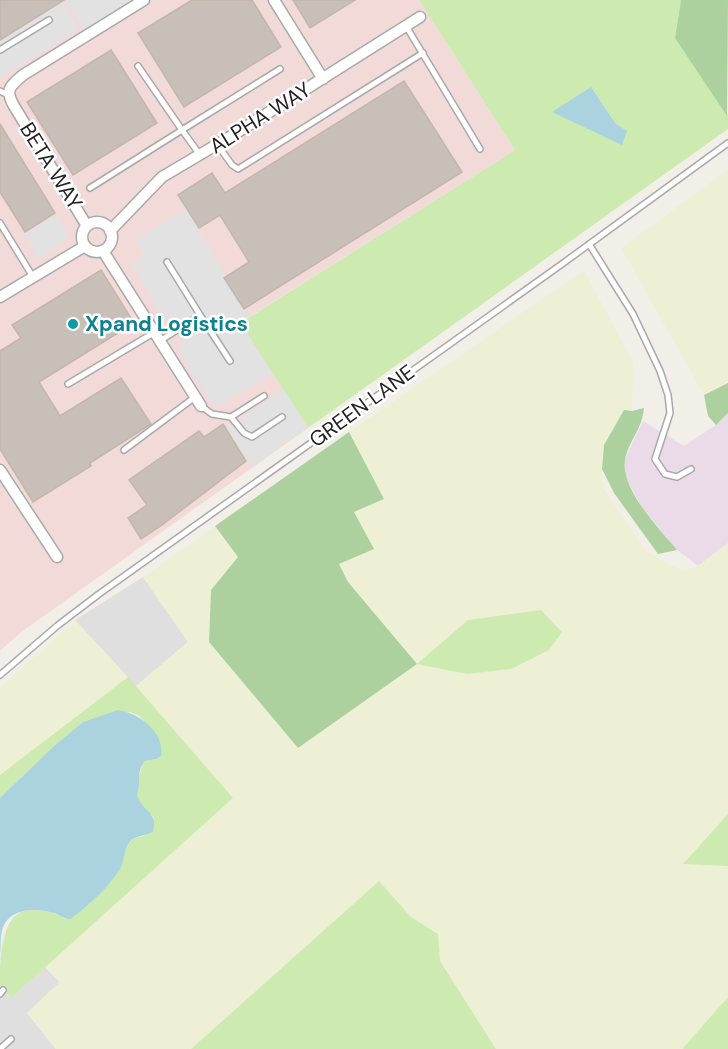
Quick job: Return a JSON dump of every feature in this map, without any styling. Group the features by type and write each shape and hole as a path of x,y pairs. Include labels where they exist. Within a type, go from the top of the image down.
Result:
{"street":[{"name":"BETA WAY","path":"87,226 4,93 23,75 144,0"},
{"path":"274,0 323,79"},
{"name":"ALPHA WAY","path":"110,231 162,177 420,17"},
{"path":"102,224 110,231 111,243 103,251 92,251 85,246 82,233 87,226 102,224"},
{"path":"0,297 85,246"},
{"path":"103,251 198,401"},
{"path":"0,470 57,556"}],"lane":[{"path":"0,50 49,20"},
{"path":"406,26 480,149"},
{"path":"218,144 232,165 238,169 423,53"},
{"path":"138,66 200,155"},
{"path":"90,188 280,69"},
{"name":"GREEN LANE","path":"0,675 57,626 99,594 728,143"},
{"path":"0,224 33,277"},
{"path":"589,244 633,314 668,395 670,413 655,459 665,474 671,476 677,477 691,469"},
{"path":"167,261 230,361"},
{"path":"68,384 200,315"},
{"path":"124,450 198,401 212,414 231,417 264,396"},
{"path":"231,417 244,433 252,437 282,417"},
{"path":"0,1048 11,1039"}],"shaded area":[{"path":"0,0 419,0 515,150 241,322 308,428 20,633 0,651"},
{"path":"66,0 132,0 84,30"},
{"path":"62,1 79,29 0,78 0,35 3,39"},
{"path":"187,209 249,317 241,323 272,373 217,407 207,396 180,352 183,340 173,325 178,320 176,314 165,319 160,317 149,293 131,264 144,257 135,241"},
{"path":"54,214 70,237 39,258 23,233"},
{"path":"283,389 308,428 251,467 226,428"},
{"path":"728,413 728,543 698,566 677,550 642,507 625,476 625,459 643,421 684,446 716,425"},
{"path":"143,577 188,642 135,687 75,620"},
{"path":"45,967 60,982 27,1013 56,1049 0,1049 0,987 11,998"}],"green space":[{"path":"419,0 681,0 675,38 728,115 728,129 308,428 240,323 515,150"},
{"path":"681,0 728,0 727,116 675,38"},
{"path":"728,169 728,382 704,395 621,248"},
{"path":"584,270 633,362 632,411 602,469 603,488 647,552 683,571 698,566 728,543 728,814 683,864 728,866 728,997 683,1049 496,1049 440,961 438,934 411,917 379,881 191,1049 56,1049 27,1013 60,982 45,967 233,798 135,687 188,642 143,577 215,526 238,557 211,590 209,642 298,748 348,582 338,563 354,512 384,499 349,432"},
{"path":"728,383 728,413 716,425 708,416 704,395"},
{"path":"644,408 641,423 625,460 625,471 635,496 677,550 658,554 614,493 602,469 604,445 624,410"},
{"path":"349,432 384,499 354,512 374,549 339,564 348,582 417,664 298,748 209,642 211,590 238,557 215,526"},
{"path":"541,610 562,632 549,650 511,669 467,674 417,664 468,620"},
{"path":"75,620 128,677 0,775 0,687"},
{"path":"128,677 233,798 11,998 0,986 0,975 4,939 13,919 20,912 40,910 66,919 122,865 124,852 132,839 144,836 154,818 141,804 137,795 138,779 143,764 145,761 156,759 149,726 139,716 130,712 83,722 54,746 0,798 0,775"},
{"path":"728,814 728,866 683,864"},
{"path":"379,881 411,917 438,934 440,961 496,1049 191,1049"},
{"path":"728,997 728,1049 683,1049 684,1047"}],"water":[{"path":"591,87 615,123 627,131 622,145 552,112"},
{"path":"118,710 142,720 149,725 159,739 161,756 145,761 143,764 137,794 154,820 153,832 132,839 122,865 110,883 70,919 38,910 22,912 9,918 2,931 0,955 0,798 54,746 83,722"}],"building":[{"path":"0,0 64,0 0,40"},
{"path":"192,0 252,0 281,47 184,107 138,33"},
{"path":"293,0 355,0 310,28"},
{"path":"111,50 157,123 73,175 27,102"},
{"path":"404,81 462,172 244,309 224,278 249,262 220,215 199,228 178,195 212,173 225,193"},
{"path":"0,124 55,213 25,232 0,192"},
{"path":"101,270 134,323 39,382 60,416 121,378 151,424 90,463 91,466 33,502 0,449 0,351 21,338 12,325"},
{"path":"223,424 246,461 141,539 128,518 147,505 129,480 199,431 204,437"}],"place":[{"name":"Xpand Logistics","path":"73,324"}]}
